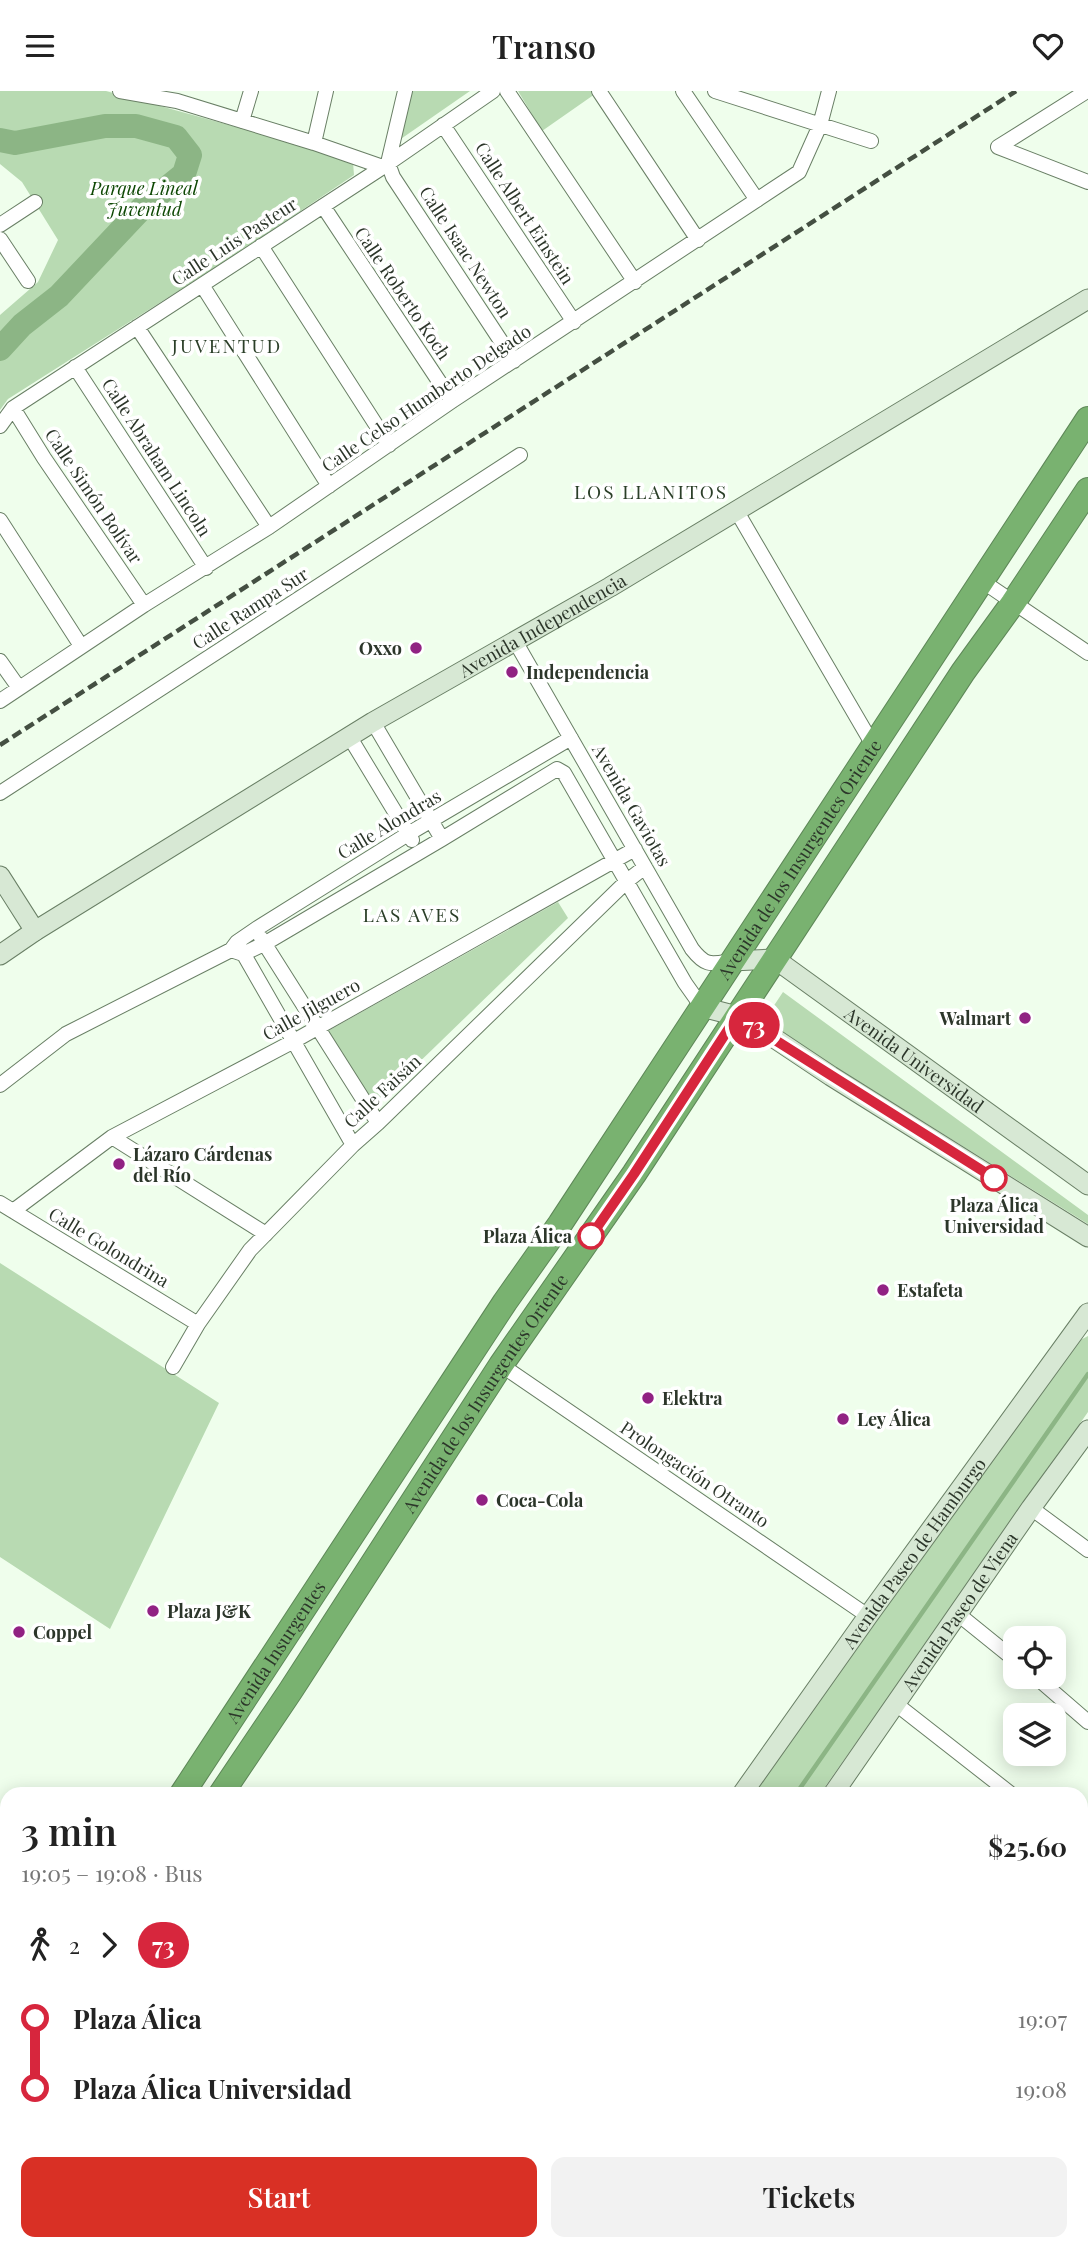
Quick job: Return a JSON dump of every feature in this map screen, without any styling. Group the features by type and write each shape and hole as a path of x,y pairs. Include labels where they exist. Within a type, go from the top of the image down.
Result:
{"highway":[{"name":"Avenida de los Insurgentes Oriente","path":"369,1510 1088,419"},
{"name":"Avenida de los Insurgentes Oriente","path":"396,1528 501,1365 742,1021 963,672 1013,603 1088,490"},
{"path":"369,1510 396,1528"},
{"name":"Avenida Insurgentes","path":"187,1787 369,1510"},
{"name":"Avenida Insurgentes","path":"226,1787 396,1528"},
{"path":"263,1672 291,1691"},
{"path":"211,1787 236,1742 237,1733 231,1720"}],"main road":[{"name":"Avenida Independencia","path":"0,955 373,722 610,587 1088,299"},
{"path":"0,876 35,931"},
{"path":"732,961 780,962"},
{"name":"Avenida Universidad","path":"780,962 1088,1185"},
{"path":"702,1007 742,1021 1088,1237"},
{"name":"Avenida Paseo de Hamburgo","path":"747,1787 867,1616 1088,1313"},
{"name":"Avenida Paseo de Viena","path":"838,1787 1088,1430"}],"street":[{"path":"120,91 177,96 242,121 386,165 405,91"},
{"path":"242,121 251,91"},
{"path":"314,143 326,91"},
{"name":"Calle Luis Pasteur","path":"0,426 13,408 386,165 493,91"},
{"path":"508,91 635,282"},
{"path":"599,91 698,240"},
{"path":"684,91 757,200"},
{"path":"715,91 871,141"},
{"name":"Calle Celso Humberto Delgado","path":"0,701 144,605 269,527 452,401 799,172 820,125 829,91"},
{"path":"1087,91 998,147 1088,182"},
{"name":"Calle Albert Einstein","path":"443,125 574,322"},
{"name":"Calle Isaac Newton","path":"386,165 514,361"},
{"path":"0,225 35,202"},
{"name":"Calle Roberto Koch","path":"323,206 452,401"},
{"path":"0,239 28,281"},
{"path":"261,246 389,445"},
{"path":"202,285 329,486"},
{"path":"137,327 269,527"},
{"name":"Calle Abraham Lincoln","path":"75,367 205,568"},
{"name":"Calle Simón Bolívar","path":"13,408 144,605"},
{"name":"Calle Rampa Sur","path":"0,793 520,455"},
{"path":"736,510 873,745"},
{"path":"0,520 81,646"},
{"path":"982,581 1088,653"},
{"name":"Avenida Gaviotas","path":"515,641 692,949 700,959 713,964 732,961"},
{"path":"0,661 19,688"},
{"path":"373,722 442,839"},
{"path":"349,737 421,851"},
{"name":"Calle Alondras","path":"237,948 256,929 408,834 571,738"},
{"name":"Calle Alondras","path":"0,1085 66,1034 237,948 264,944 557,769 564,773 612,860"},
{"name":"Calle Jilguero","path":"6,1207 112,1137 294,1041 635,849"},
{"path":"612,860 702,1007"},
{"name":"Calle Faisán","path":"173,1367 198,1324 250,1251 266,1234 354,1145 627,881 645,867"},
{"path":"256,929 378,1123"},
{"path":"237,948 354,1145"},
{"name":"Avenida de los Insurgentes Oriente","path":"633,1192 742,1021"},
{"path":"112,1137 266,1234"},
{"name":"Calle Golondrina","path":"6,1207 198,1324"},
{"name":"Prolongación Otranto","path":"501,1365 867,1616"},
{"path":"1031,1509 1088,1550"},
{"path":"957,1614 1003,1650"},
{"path":"1050,1689 1088,1722"},
{"path":"896,1704 1002,1787"}],"green space":[{"name":"Parque Lineal Juventud","path":"0,91 106,91 348,158 353,162 354,175 235,255 8,399 0,410 0,315 38,282 58,240 22,182 0,164"},
{"path":"408,91 470,91 395,143"},
{"path":"518,91 594,91 595,94 542,131"},
{"path":"558,902 568,918 374,1106 328,1031"},
{"path":"783,992 1088,1215 1088,1224 763,1022"},
{"path":"0,1263 219,1403 110,1629 0,1557"},
{"path":"1088,1336 1088,1412 825,1787 756,1787 1067,1347"}],"waterway":[{"path":"0,140 15,143 105,126 136,126 176,137 190,155 184,174 142,208 59,296 22,325 0,349"},
{"path":"801,1787 1088,1374"}],"railway":[{"path":"0,745 1016,91"}],"bus line":[{"name":"73","path":"591,1236 737,1016 994,1178"}],"place":[{"name":"Oxxo","path":"416,648"},
{"name":"Independencia","path":"512,672"},
{"name":"Walmart","path":"1025,1018"},
{"name":"Lázaro Cárdenas del Río","path":"119,1164"},
{"name":"Plaza Álica Universidad","path":"994,1178"},
{"name":"Plaza Álica","path":"591,1236"},
{"name":"Estafeta","path":"883,1290"},
{"name":"Elektra","path":"648,1398"},
{"name":"Ley Álica","path":"843,1419"},
{"name":"Coca-Cola","path":"482,1500"},
{"name":"Plaza J&K","path":"153,1611"},
{"name":"Coppel","path":"19,1632"}],"district":[{"name":"JUVENTUD","path":"227,345"},
{"name":"LOS LLANITOS","path":"651,491"},
{"name":"LAS AVES","path":"412,914"}]}
